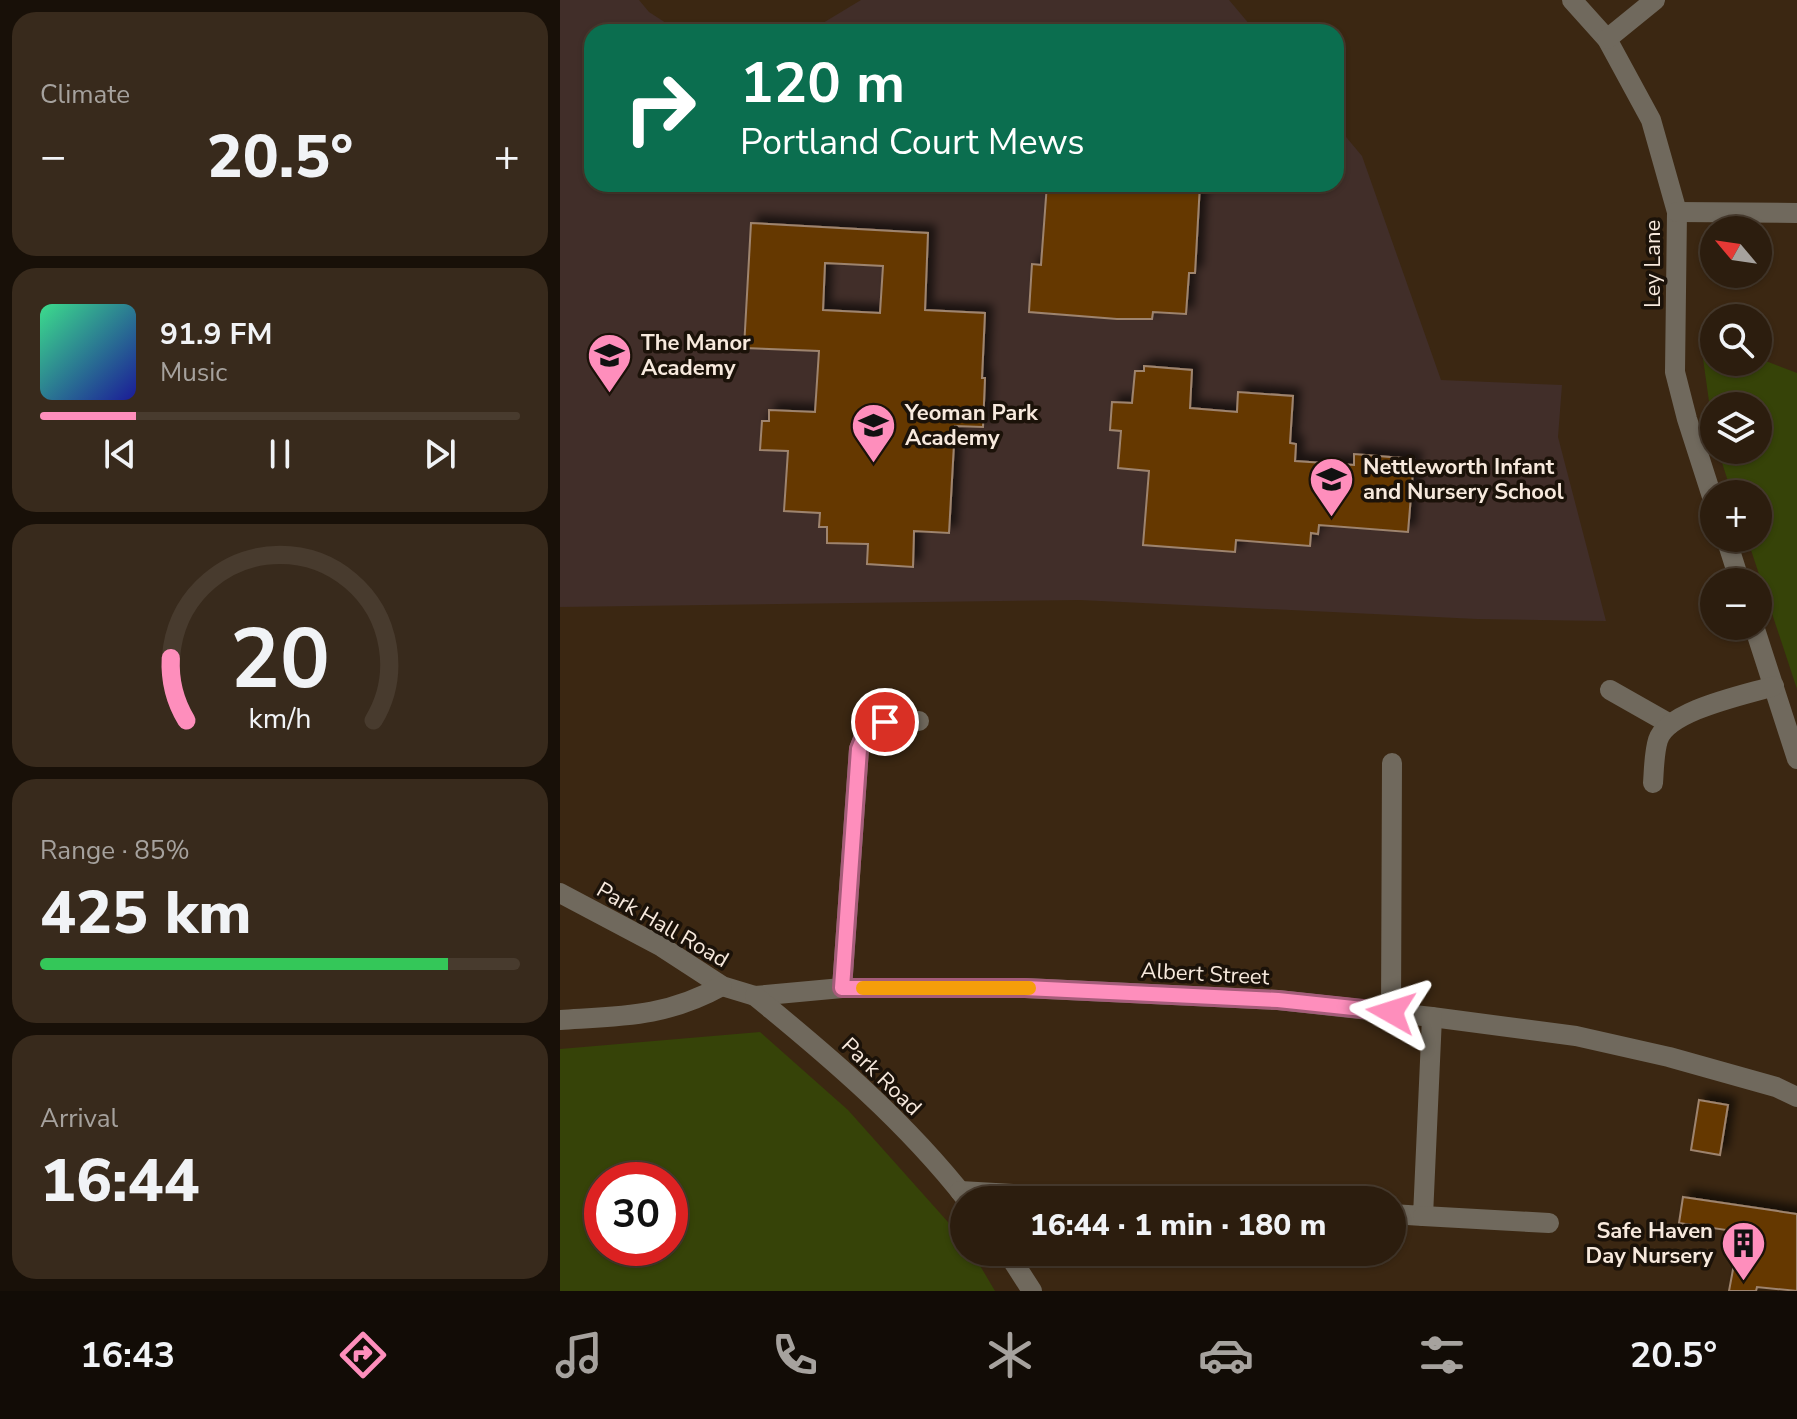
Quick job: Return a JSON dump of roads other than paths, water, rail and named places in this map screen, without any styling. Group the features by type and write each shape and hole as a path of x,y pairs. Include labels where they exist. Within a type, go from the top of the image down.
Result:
{"street":[{"name":"Ley Lane","path":"1572,0 1607,39 1651,120 1677,212 1675,372 1707,480"},
{"path":"1607,39 1655,0"},
{"path":"1677,212 1797,213"},
{"path":"1759,640 1797,759"},
{"path":"1653,783 1658,739 1670,724 1694,711 1774,686"},
{"path":"1610,690 1670,724"},
{"path":"842,988 859,749 867,729 885,722 919,721"},
{"path":"1391,1012 1392,763"},
{"name":"Park Hall Road","path":"560,893 662,947 722,986 750,995"},
{"path":"560,1020 653,1013 695,1001 722,986"},
{"name":"Albert Street","path":"750,995 842,988 1025,988 1278,1000 1576,1036 1760,1082 1797,1097"},
{"name":"Park Road","path":"750,995 821,1050 886,1109 954,1186"},
{"path":"1423,1216 1432,1017"},
{"path":"1406,1215 1549,1223"},
{"path":"1016,1266 1032,1291"}],"place":[{"name":"The Manor Academy","path":"610,394"},
{"name":"Yeoman Park Academy","path":"874,464"},
{"name":"Nettleworth Infant and Nursery School","path":"1332,518"},
{"name":"Safe Haven Day Nursery","path":"1744,1282"}]}
